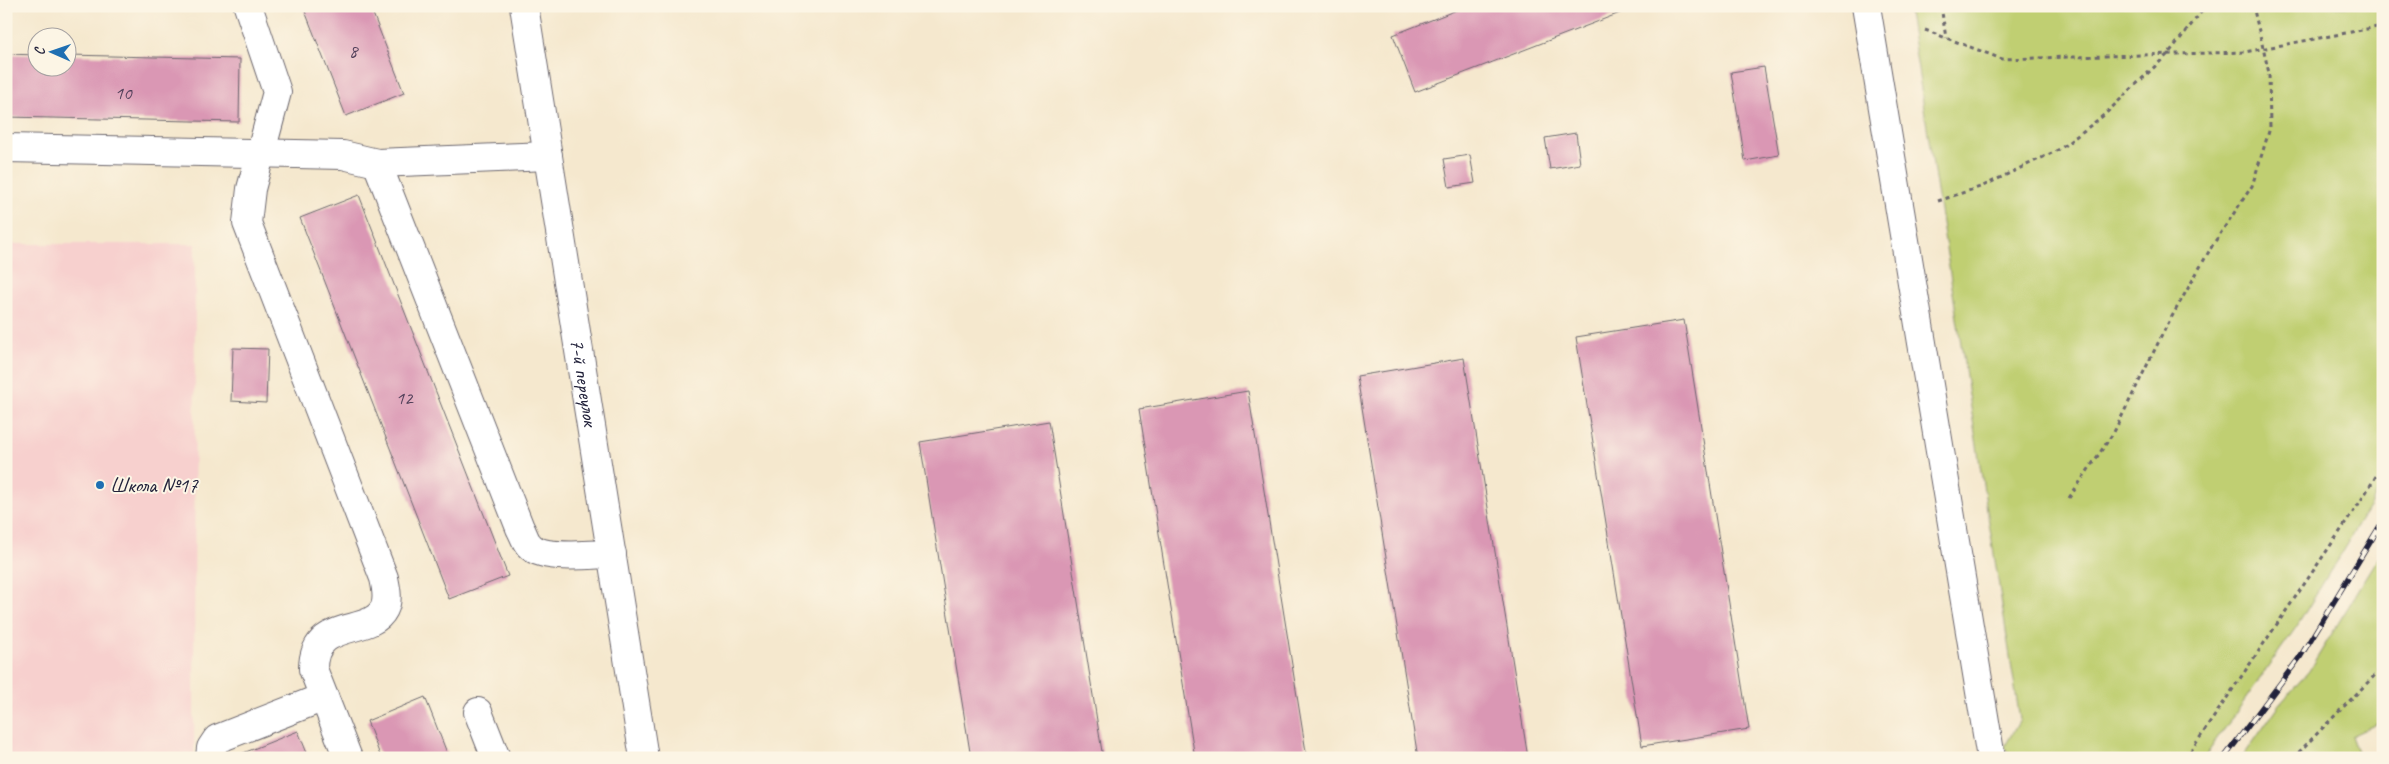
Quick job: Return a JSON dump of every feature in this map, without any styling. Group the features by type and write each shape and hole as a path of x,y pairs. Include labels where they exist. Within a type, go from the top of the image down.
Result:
{"street":[{"path":"248,6 277,92 247,209 247,223 384,578 387,595 384,610 373,619 328,637 318,645 313,657 314,669 348,758"},
{"name":"7-й переулок","path":"524,6 644,758"},
{"path":"1866,6 1991,758"},
{"path":"6,148 343,154 377,163 548,156"},
{"path":"377,163 520,528 529,546 541,553 612,554"},
{"path":"210,758 211,748 217,739 324,697"},
{"path":"478,712 496,758"}],"path":[{"path":"1941,6 1946,38"},
{"path":"1938,201 1983,186 2060,149 2104,115 2168,54 2206,6"},
{"path":"2069,498 2114,432 2166,327 2212,246 2252,186 2270,128 2270,73 2253,6"},
{"path":"1926,30 2002,59 2245,52 2383,26"},
{"path":"2186,758 2360,502 2383,465"},
{"path":"2292,758 2383,667"}],"shaded area":[{"name":"Школа №17","path":"6,244 195,244 194,758 6,758"}],"green space":[{"path":"1908,6 2383,6 2383,484 2297,626 2204,758 2010,758 2005,746 2020,720"},
{"path":"2383,550 2383,721 2351,736 2359,758 2242,758 2280,704 2309,671"}],"building":[{"path":"303,6 370,6 404,93 346,116"},
{"path":"1467,6 1638,6 1415,92 1393,35"},
{"path":"6,54 28,55 28,78 78,78 78,55 240,59 239,122 6,117"},
{"path":"1764,67 1779,155 1745,161 1731,72"},
{"path":"1576,133 1580,164 1550,169 1545,138"},
{"path":"1470,155 1475,183 1449,187 1444,159"},
{"path":"359,195 508,576 449,599 300,218"},
{"path":"1684,320 1749,729 1642,746 1576,337"},
{"path":"233,348 268,349 266,403 231,401"},
{"path":"1464,358 1528,758 1418,758 1357,376"},
{"path":"1248,391 1307,758 1195,758 1139,409"},
{"path":"1049,421 1103,758 971,758 920,442"},
{"path":"425,697 449,758 381,758 367,721"},
{"path":"298,731 309,758 231,758"}],"railway":[{"path":"2224,758 2300,657 2383,521"}],"place":[{"name":"Школа №17","path":"100,485"}]}
